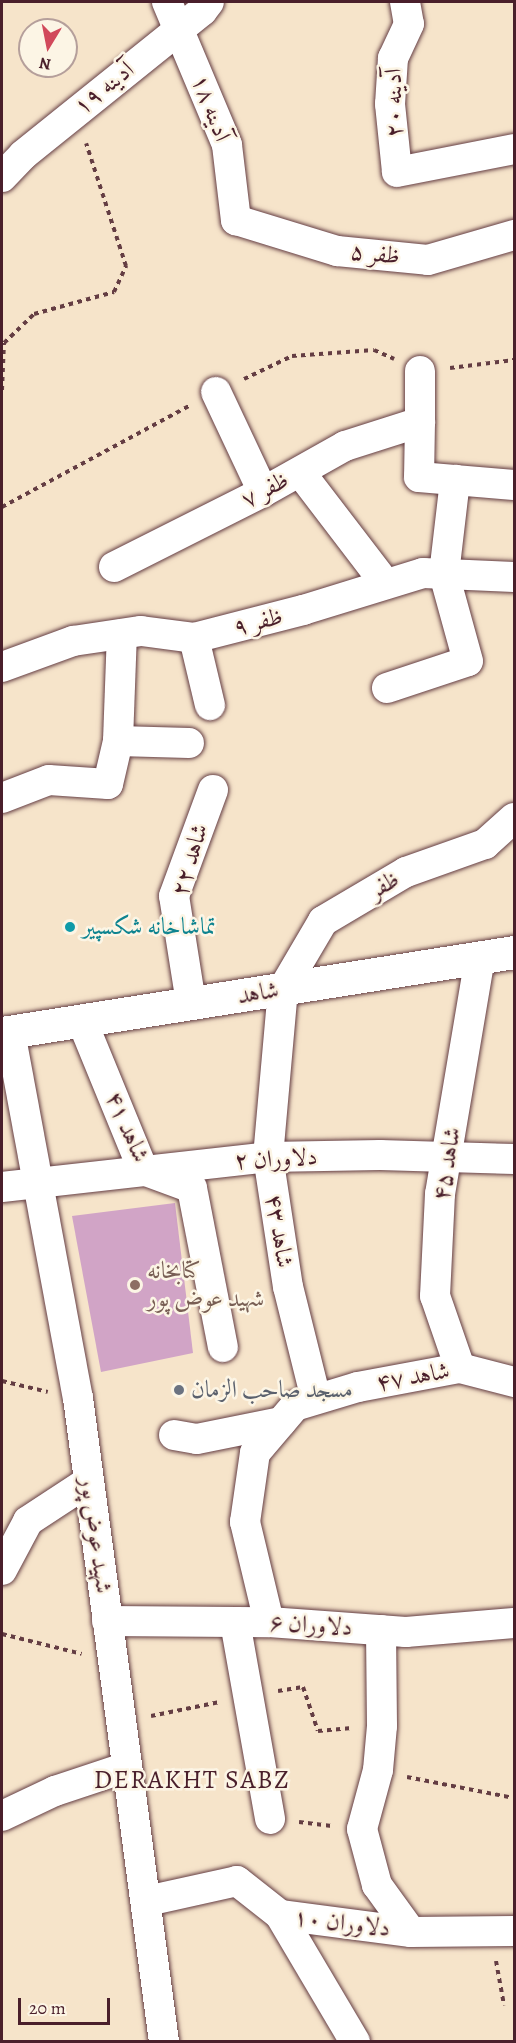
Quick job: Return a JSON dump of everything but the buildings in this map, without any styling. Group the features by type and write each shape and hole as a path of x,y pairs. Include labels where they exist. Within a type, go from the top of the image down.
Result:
{"main road":[{"name":"شاهد","path":"6,1033 514,952"}],"street":[{"name":"آدینه ۱۸","path":"167,2 180,28 227,145 236,220"},
{"name":"آدینه ۱۹","path":"2,177 74,112 180,28 209,2"},
{"name":"آدینه ۲۰","path":"405,2 409,24 393,58 390,104 397,172 514,150"},
{"name":"ظفر ۵","path":"236,220 337,250 428,260 514,235"},
{"path":"420,371 419,477 514,485"},
{"path":"216,392 263,492"},
{"name":"ظفر ۷","path":"114,567 263,492 345,446 420,422"},
{"path":"300,472 385,583"},
{"path":"387,688 468,661 444,574 455,480"},
{"name":"ظفر ۹","path":"2,667 73,641 141,631 194,638 303,610 423,573 514,577"},
{"path":"2,798 49,780 108,784 118,741 122,634"},
{"path":"194,638 210,705"},
{"path":"118,741 189,743"},
{"name":"شاهد ۲۲","path":"191,1003 174,896 213,790"},
{"name":"ظفر","path":"283,989 323,921 406,872 485,844 514,818"},
{"name":"شاهد ۴۵","path":"460,1368 435,1296 441,1194 480,958"},
{"name":"شاهد ۴۳","path":"283,989 268,1157 288,1287 316,1400"},
{"name":"شاهد ۴۱","path":"82,1021 143,1170 192,1188 223,1347"},
{"name":"شهید عوض پور","path":"6,1033 40,1183 78,1398 112,1660 147,1901 164,2042"},
{"name":"دلاوران ۲","path":"2,1187 268,1157 514,1159"},
{"name":"شاهد ۴۷","path":"269,1622 245,1522 255,1453 296,1406 358,1387 460,1368 514,1382"},
{"path":"174,1435 197,1439 281,1422"},
{"path":"2,1570 28,1521 89,1481"},
{"name":"دلاوران ۶","path":"107,1621 269,1622 406,1632 514,1623"},
{"path":"235,1622 270,1819"},
{"path":"381,1630 384,1705 378,1770 362,1829 377,1886 411,1932"},
{"path":"2,1816 55,1791 127,1767"},
{"name":"دلاوران ۱۰","path":"147,1901 237,1881 280,1915 411,1932 502,1931"},
{"path":"280,1915 355,2042"}],"path":[{"path":"2,390 4,343 34,314 114,292 126,266 105,192 74,112"},
{"path":"2,1381 78,1398"},
{"path":"2,1634 47,1648 112,1660"},
{"path":"378,1770 514,1798"},
{"path":"502,1931 504,2005"}],"place":[{"name":"تماشاخانه شکسپیر","path":"70,927"},
{"name":"کتابخانه شهید عوض پور","path":"135,1285"},
{"name":"مسجد صاحب الزمان","path":"179,1390"}],"district":[{"name":"DERAKHT SABZ","path":"192,1780"}]}
